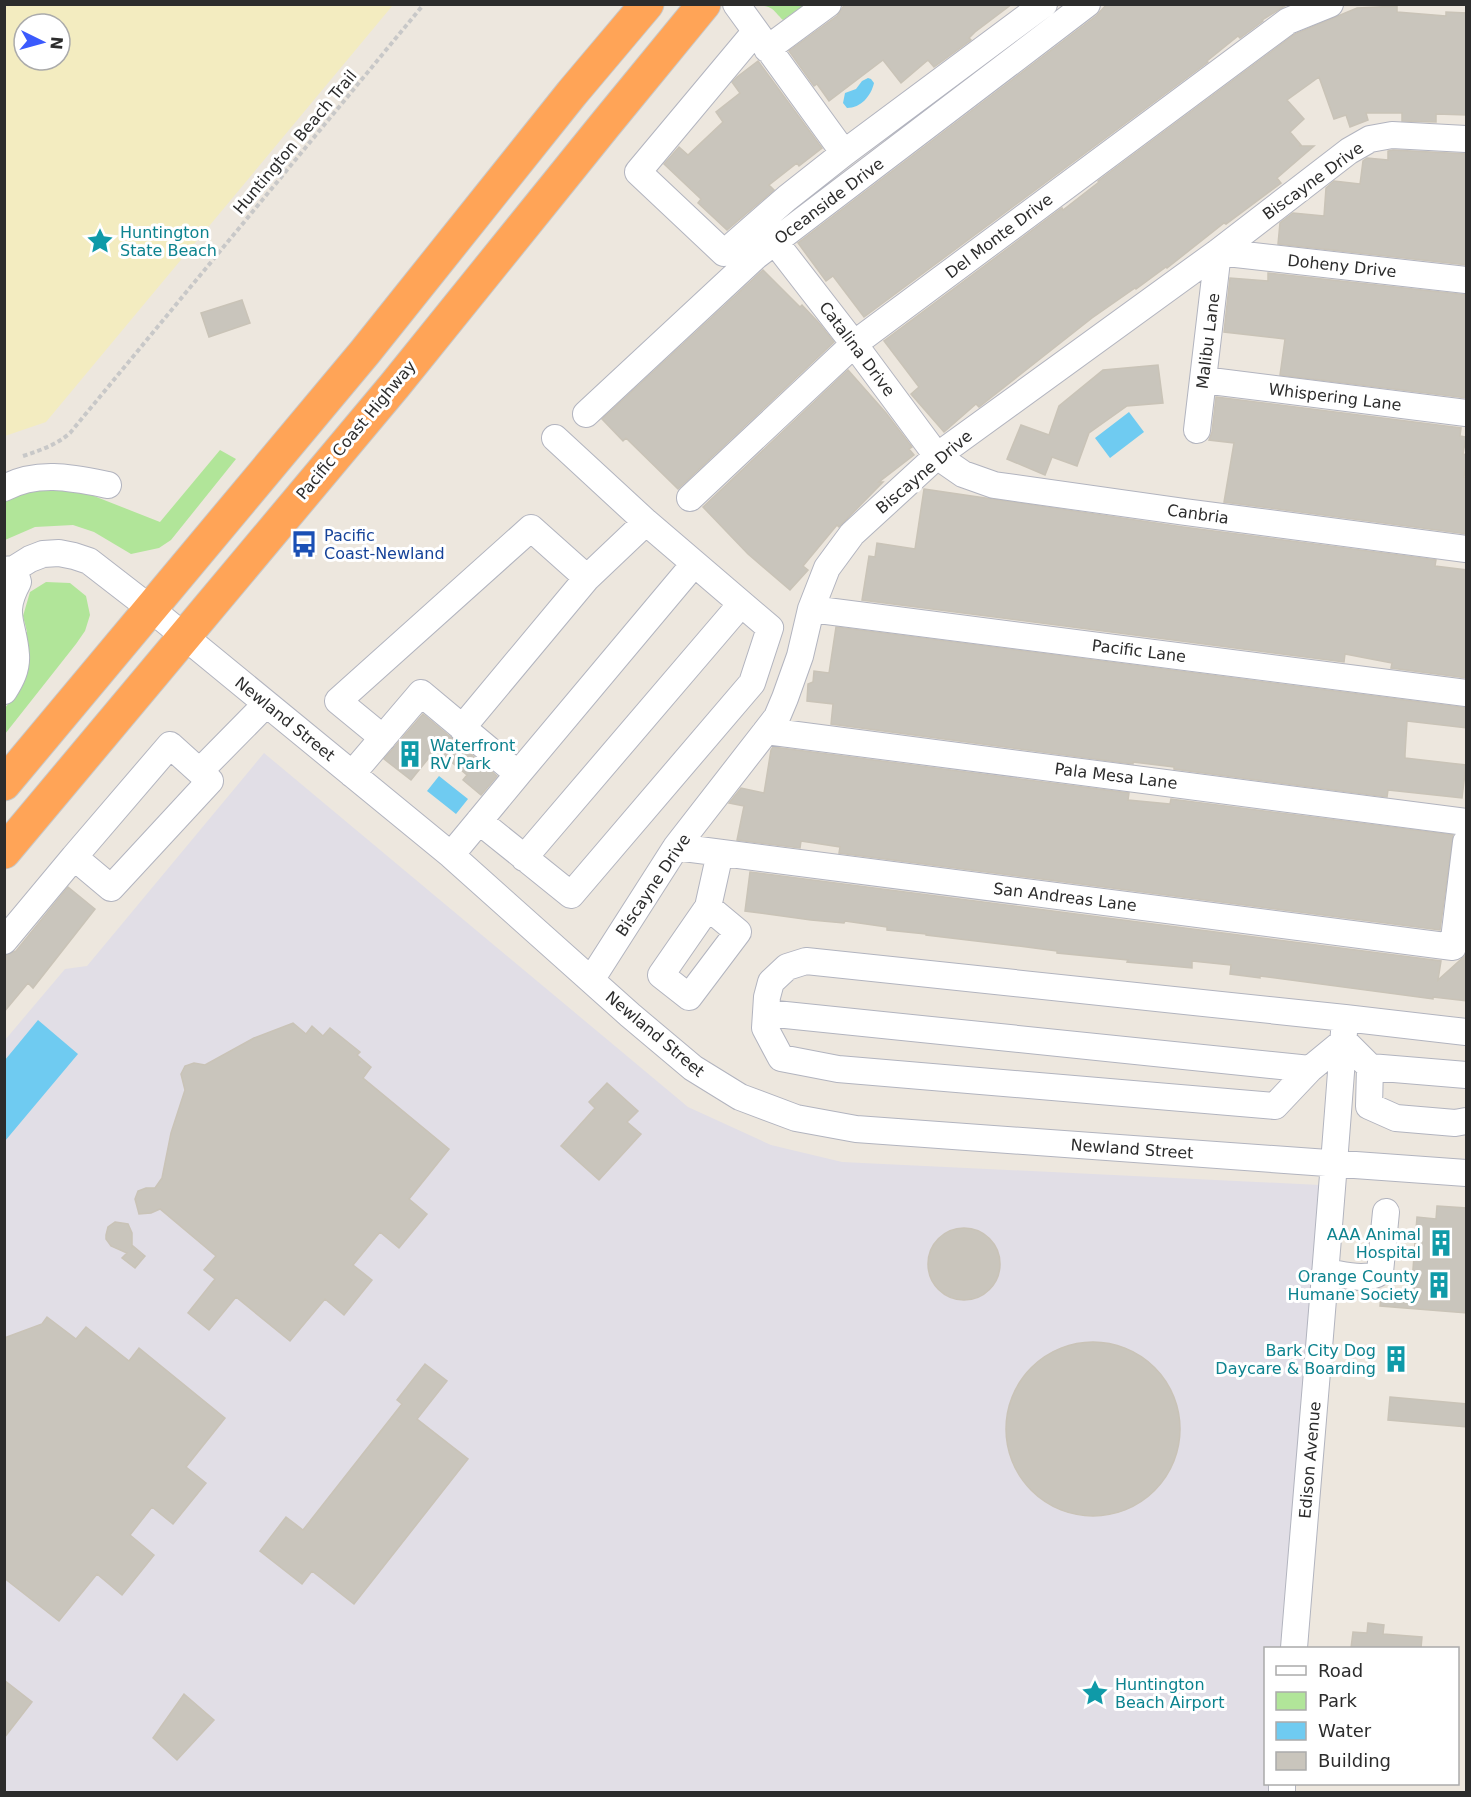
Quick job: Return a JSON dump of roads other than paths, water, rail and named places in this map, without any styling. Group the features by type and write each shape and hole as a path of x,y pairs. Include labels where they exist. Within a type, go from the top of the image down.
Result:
{"highway":[{"path":"4,784 373,342 646,4"},
{"name":"Pacific Coast Highway","path":"4,852 395,386 704,4"}],"street":[{"path":"736,4 844,153"},
{"path":"828,4 761,40 638,172 724,253 787,198 844,153 1044,4"},
{"name":"Oceanside Drive","path":"586,414 756,256 1087,4"},
{"name":"Del Monte Drive","path":"690,498 854,344 1288,21 1330,4"},
{"name":"Biscayne Drive","path":"591,980 676,847 777,717 800,656 811,609 826,568 852,534 937,456 1218,252 1349,151 1370,139 1392,135 1467,139"},
{"name":"Catalina Drive","path":"775,242 937,456"},
{"name":"Doheny Drive","path":"1218,252 1467,280"},
{"name":"Malibu Lane","path":"1197,430 1218,252"},
{"name":"Whispering Lane","path":"1203,380 1467,413"},
{"path":"479,821 571,895 752,683 770,628 646,522 555,438"},
{"name":"Canbria","path":"937,456 963,474 994,485 1467,549"},
{"path":"4,488 19,480 42,476 86,480 108,485"},
{"path":"462,728 587,578 646,522"},
{"path":"383,738 338,701 531,528 587,578"},
{"name":"Newland Street","path":"9,570 43,554 59,553 89,561 151,609 451,855 693,1068 740,1097 795,1118 856,1129 1467,1173"},
{"path":"451,855 694,564"},
{"path":"4,691 16,666 16,654 8,636 8,607 11,594 18,582 9,570"},
{"path":"524,858 741,604"},
{"name":"Pacific Lane","path":"811,609 1467,693"},
{"path":"352,774 421,693 518,774"},
{"path":"200,771 266,704"},
{"name":"Pala Mesa Lane","path":"766,731 1467,822"},
{"path":"4,941 74,857 170,745 210,781 111,888 74,857"},
{"name":"San Andreas Lane","path":"676,847 1453,947 1467,842"},
{"path":"708,907 720,853"},
{"path":"1345,1029 1275,1106 838,1069 781,1058 765,1028 767,997 771,982 787,968 806,961 1345,1029 1467,1032"},
{"path":"766,1013 1310,1069"},
{"path":"1345,1029 1370,1068 1369,1106 1396,1118 1455,1123 1467,1121"},
{"name":"Edison Avenue","path":"1294,1647 1345,1029"},
{"path":"1370,1068 1467,1075"},
{"path":"1325,1272 1367,1277 1380,1272 1386,1212"}],"water":[{"path":"868,78 874,83 868,97 861,104 847,108 843,103 845,93 856,89 862,81"},
{"path":"1129,412 1144,432 1110,458 1095,438"},
{"path":"439,776 468,799 456,814 427,791"},
{"path":"38,1020 78,1054 5,1141 5,1060"}],"place":[{"name":"Huntington State Beach","path":"100,241"},
{"name":"Pacific Coast-Newland","path":"304,544"},
{"name":"Waterfront RV Park","path":"410,754"},
{"name":"AAA Animal Hospital","path":"1441,1243"},
{"name":"Orange County Humane Society","path":"1439,1285"},
{"name":"Bark City Dog Daycare & Boarding","path":"1396,1359"},
{"name":"Huntington Beach Airport","path":"1095,1693"}]}
